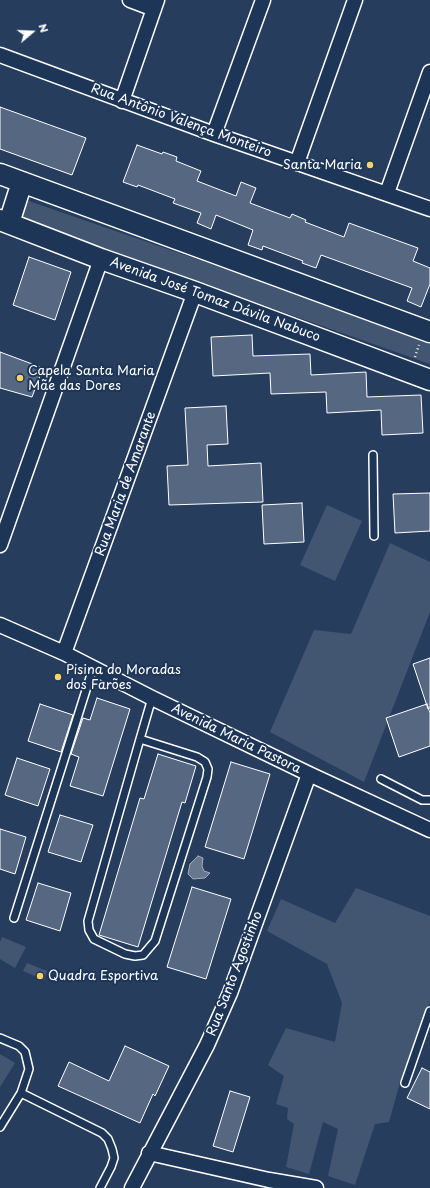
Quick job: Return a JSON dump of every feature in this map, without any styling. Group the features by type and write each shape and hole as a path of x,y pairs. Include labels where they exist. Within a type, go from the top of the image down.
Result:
{"main road":[{"path":"0,174 427,330"},
{"path":"4,222 22,182"},
{"name":"Avenida José Tomaz Dávila Nabuco","path":"4,222 430,380"}],"street":[{"path":"122,101 156,4 130,0"},
{"path":"214,134 263,0"},
{"path":"296,163 354,0"},
{"name":"Rua Antônio Valença Monteiro","path":"0,55 214,134 430,209"},
{"path":"387,193 430,72"},
{"path":"0,546 4,520 101,259"},
{"name":"Rua Maria de Amarante","path":"64,653 195,292"},
{"name":"Avenida Maria Pastora","path":"3,631 64,653 152,698 309,774 430,830"},
{"name":"Rua Santo Agostinho","path":"132,1188 207,1045 230,993 309,774"},
{"path":"150,1153 269,1180 316,1188"}],"lane":[{"path":"373,456 374,536"},
{"path":"14,918 93,668"},
{"path":"140,739 197,757 205,762 208,769 207,777 155,941 143,955 135,956 125,954 94,939 89,930 88,922 140,739 152,698"},
{"path":"381,779 422,800 430,800"},
{"path":"405,1083 430,1012"},
{"path":"0,1038 19,1046 25,1052 29,1069 21,1093 0,1127"},
{"path":"21,1093 102,1133 108,1139 114,1158 111,1168 100,1188"}],"path":[{"path":"411,372 427,330"}],"shaded area":[{"path":"26,200 430,340 430,364 24,221 21,216"},
{"path":"327,505 362,521 335,581 300,565"},
{"path":"390,543 430,562 430,612 364,782 270,732 314,630 351,634"},
{"path":"198,856 203,858 202,866 204,871 210,873 205,878 193,879 188,874 190,864"},
{"path":"356,888 430,916 430,1001 401,1079 389,1122 375,1124 355,1185 328,1176 338,1129 323,1122 309,1174 286,1167 294,1124 287,1119 288,1108 276,1104 284,1076 268,1065 286,1028 335,1042 342,1003 327,964 267,931 281,899 335,923"},
{"path":"2,937 26,947 15,968 0,959 0,942"},
{"name":"Quadra Esportiva","path":"27,963 47,971 44,980 23,971"},
{"path":"0,1054 15,1063 0,1087"}],"building":[{"path":"0,107 86,138 72,175 0,149"},
{"path":"137,145 162,154 163,152 177,157 176,161 201,171 197,181 236,196 241,182 256,188 250,203 290,218 292,214 306,220 305,222 344,237 349,223 418,248 413,261 430,268 430,284 421,307 407,301 412,288 321,255 316,268 302,263 303,261 263,246 262,250 248,245 253,230 216,215 211,229 197,223 201,213 173,203 175,199 138,185 137,187 123,182"},
{"path":"29,257 71,272 55,320 13,305"},
{"path":"252,335 253,356 310,354 311,375 366,372 367,397 421,395 423,433 382,435 381,410 327,413 326,392 271,394 270,373 213,376 211,337"},
{"name":"Capela Santa Maria Mãe das Dores","path":"0,352 43,368 32,397 0,388"},
{"path":"226,406 228,444 207,445 208,466 261,463 263,502 169,505 167,466 188,465 185,408"},
{"path":"430,493 430,531 395,533 393,494"},
{"path":"302,503 304,542 264,544 262,505"},
{"path":"430,658 430,708 428,709 413,664"},
{"path":"97,698 130,709 103,796 70,786 79,757 71,754 83,718 90,720"},
{"path":"40,704 73,715 61,752 28,741"},
{"path":"427,704 430,713 430,746 399,757 386,718"},
{"path":"158,754 196,766 185,803 182,802 138,947 99,935 140,798 144,799"},
{"path":"17,758 50,769 38,806 5,795"},
{"path":"231,762 270,774 244,859 205,847"},
{"path":"60,815 93,825 81,862 48,852"},
{"path":"0,829 26,837 15,874 0,869"},
{"path":"38,883 71,893 60,931 26,920"},
{"path":"192,887 231,899 206,979 167,967"},
{"path":"125,1046 169,1066 155,1096 153,1094 140,1123 58,1086 69,1062 109,1081"},
{"path":"422,1068 430,1072 430,1109 407,1098"},
{"path":"230,1091 250,1097 233,1152 213,1146"}],"place":[{"name":"Santa Maria","path":"370,165"},
{"name":"Capela Santa Maria Mãe das Dores","path":"20,378"},
{"name":"Pisina do Moradas dos Farões","path":"58,677"},
{"name":"Quadra Esportiva","path":"40,976"}]}
